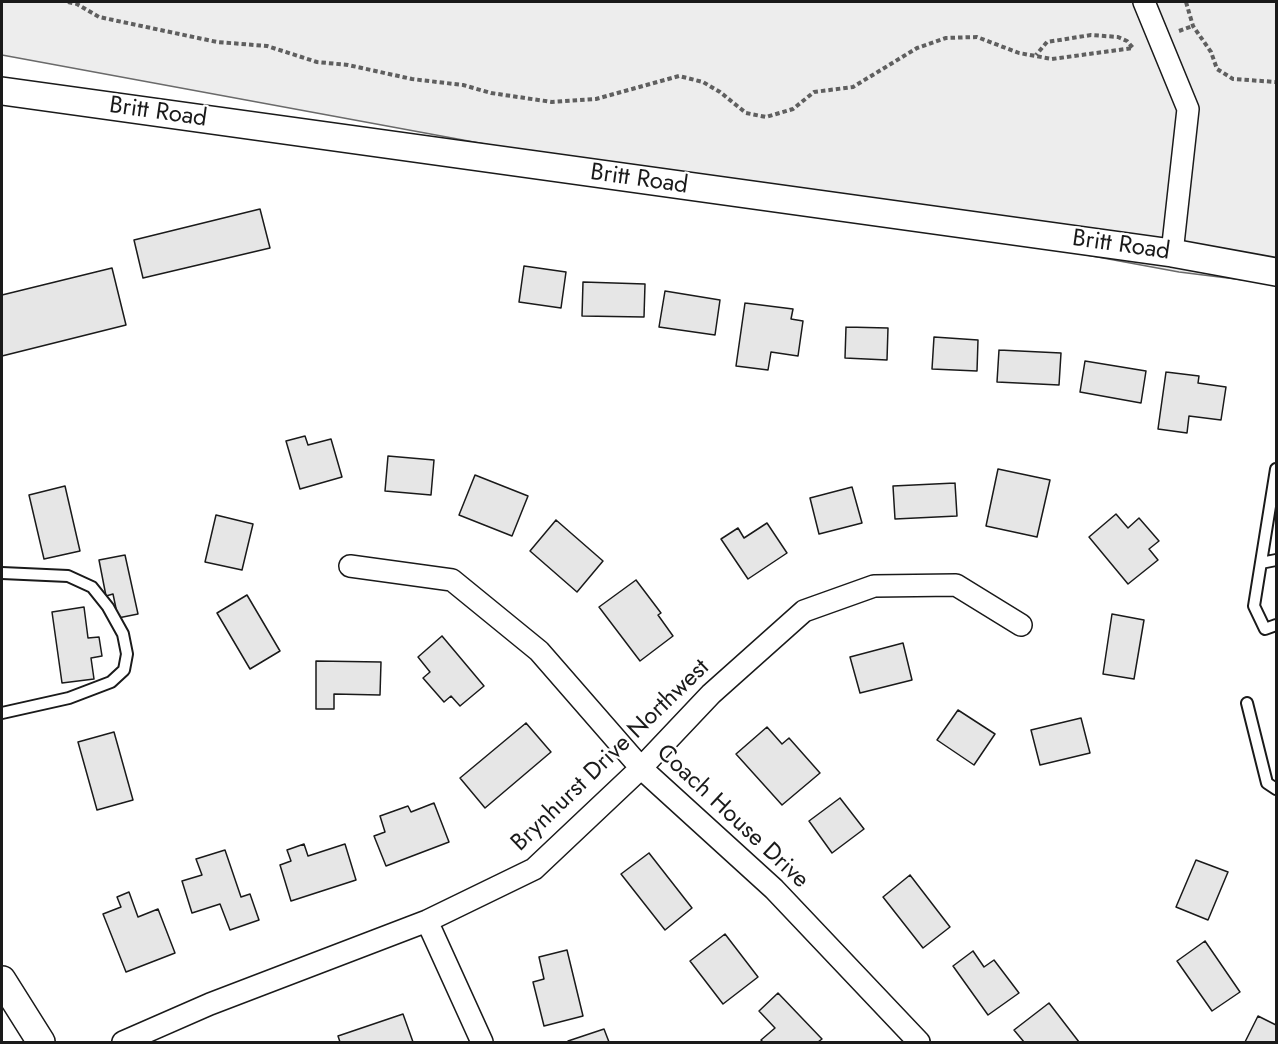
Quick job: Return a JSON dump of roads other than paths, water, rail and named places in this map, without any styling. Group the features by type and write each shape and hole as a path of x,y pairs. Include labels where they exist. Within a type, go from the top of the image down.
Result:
{"street":[{"path":"1144,2 1188,109 1172,253"},
{"name":"Britt Road","path":"2,91 1172,253 1276,272"},
{"name":"Coach House Drive","path":"350,566 452,580 539,651 641,768 774,889 919,1042"},
{"name":"Brynhurst Drive Northwest","path":"123,1042 210,1004 427,921 534,869 641,768 711,694 804,611 874,586 956,585 1021,625"},
{"path":"427,921 482,1042"},
{"path":"2,980 40,1042"}],"lane":[{"path":"1276,469 1254,606 1264,629 1276,625"},
{"path":"1261,563 1276,560"},
{"path":"2,573 68,576 92,587 108,607 123,634 127,654 124,670 111,682 69,698 2,713"},
{"path":"1247,704 1267,783 1276,789"}]}
